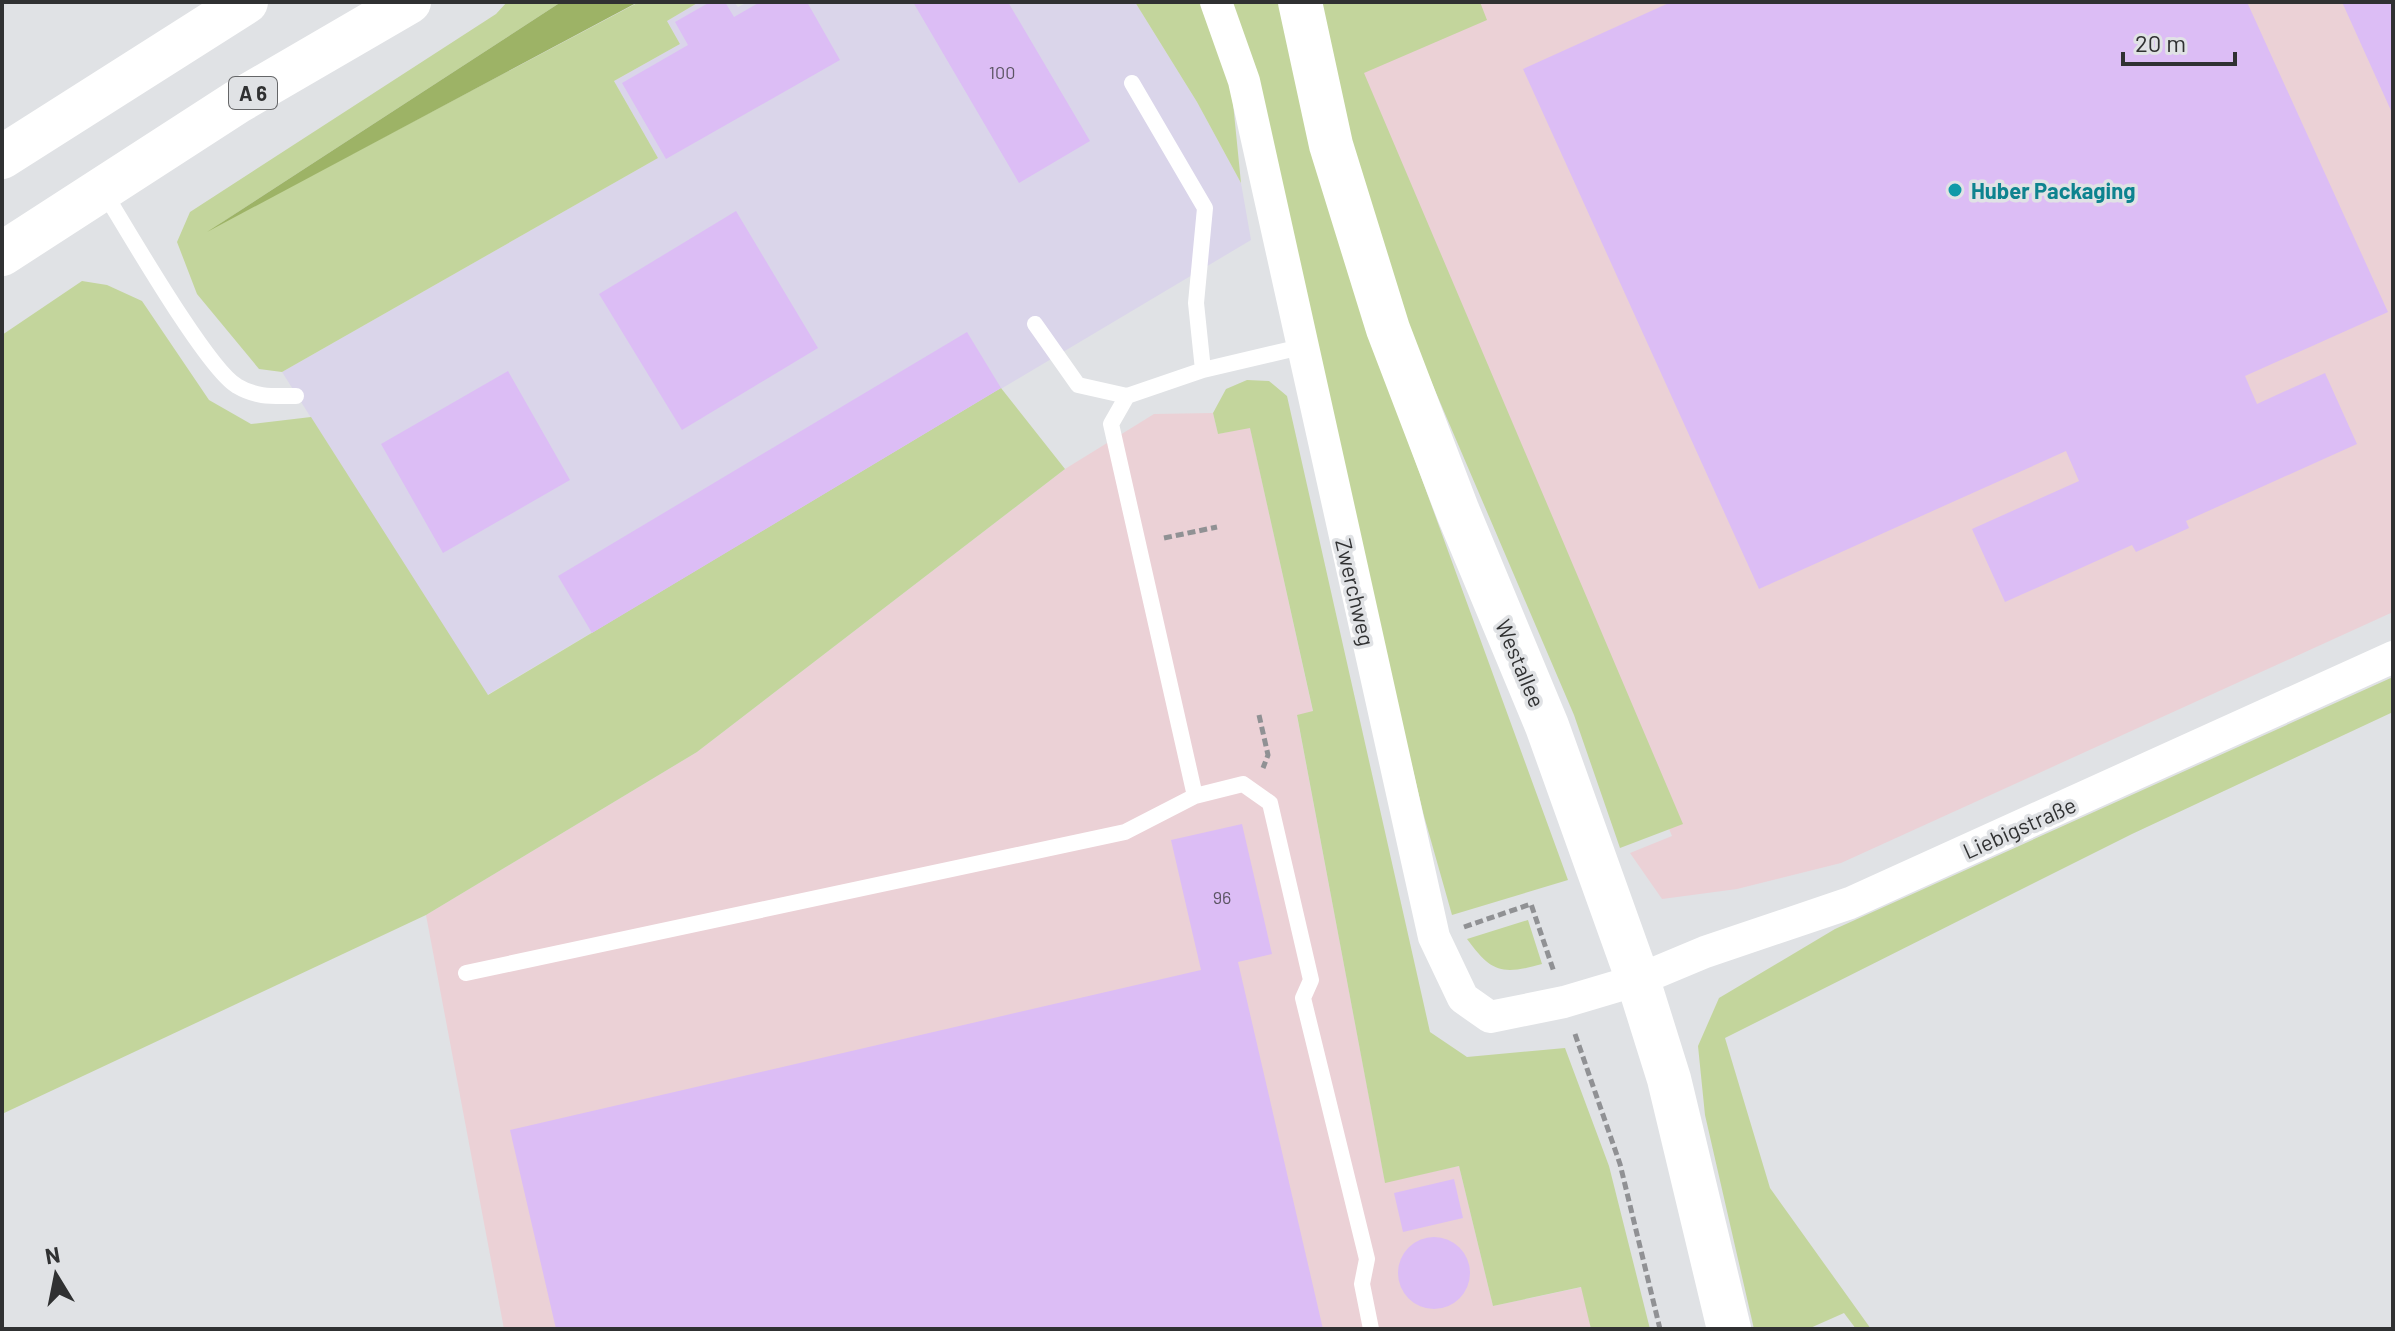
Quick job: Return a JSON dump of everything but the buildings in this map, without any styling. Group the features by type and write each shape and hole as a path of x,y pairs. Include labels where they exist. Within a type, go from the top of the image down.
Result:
{"main road":[{"path":"2,157 246,2"},
{"name":"A 6","path":"2,254 237,102 409,2"},
{"name":"Westallee","path":"1300,2 1331,145 1388,329 1458,512 1547,726 1638,980 1669,1079 1729,1329"}],"street":[{"name":"Zwerchweg","path":"1216,2 1244,81 1434,937 1463,998 1490,1017 1564,1002 1638,980"},
{"name":"Liebigstraße","path":"1638,980 1705,952 1850,903 2393,657"}],"lane":[{"path":"1132,83 1205,208 1196,303 1203,370"},
{"path":"101,188 207,353 234,385 260,397 296,396"},
{"path":"1035,324 1078,385 1127,396 1203,370 1301,347"},
{"path":"1127,396 1111,424 1195,796"},
{"path":"466,973 1125,832 1195,796 1243,784 1270,803 1311,980 1303,998 1367,1259 1362,1284 1371,1329"}],"path":[{"path":"1140,544 1217,527"},
{"path":"1253,791 1268,755 1259,715"},
{"path":"1434,937 1531,904 1620,1164 1660,1329"}],"shaded area":[{"path":"699,2 734,2 738,7 748,2 1135,2 1197,102 1241,183 1251,240 487,695 282,372 658,158 614,81 680,44 667,21"},
{"path":"1362,2 2393,2 2393,612 1841,863 1737,889 1662,899 1630,853 1672,836 1352,86"},
{"path":"1213,413 1218,434 1250,427 1313,712 1297,716 1385,1182 1459,1166 1493,1306 1582,1287 1591,1329 504,1329 426,915 697,752 1065,469 1154,414"}],"green space":[{"path":"507,2 561,2 218,225 639,2 699,2 667,21 680,44 614,81 658,158 282,372 259,369 197,294 177,242 190,212 496,14"},
{"path":"561,2 638,2 207,232"},
{"path":"1135,2 1200,2 1231,83 1241,183 1197,102"},
{"path":"1227,2 1280,2 1373,345 1568,880 1452,915 1424,816"},
{"path":"1318,2 1480,2 1487,20 1364,73 1683,824 1620,848 1574,715 1407,325 1349,140"},
{"path":"82,281 107,285 142,301 209,400 251,424 311,417 488,695 1001,388 1065,469 697,752 426,915 2,1114 2,335"},
{"path":"1247,380 1269,381 1287,396 1430,1032 1467,1057 1565,1048 1609,1166 1650,1329 1591,1329 1581,1287 1493,1306 1459,1166 1385,1183 1297,715 1313,711 1250,428 1218,434 1213,413 1226,389"},
{"path":"2393,677 2393,712 2132,834 1725,1038 1770,1188 1871,1329 1856,1329 1844,1313 1808,1329 1754,1329 1705,1115 1698,1046 1719,998 1835,929"},
{"path":"1528,920 1542,964 1517,970 1499,968 1484,959 1467,939"}],"place":[{"name":"Huber Packaging","path":"1955,190"}]}
